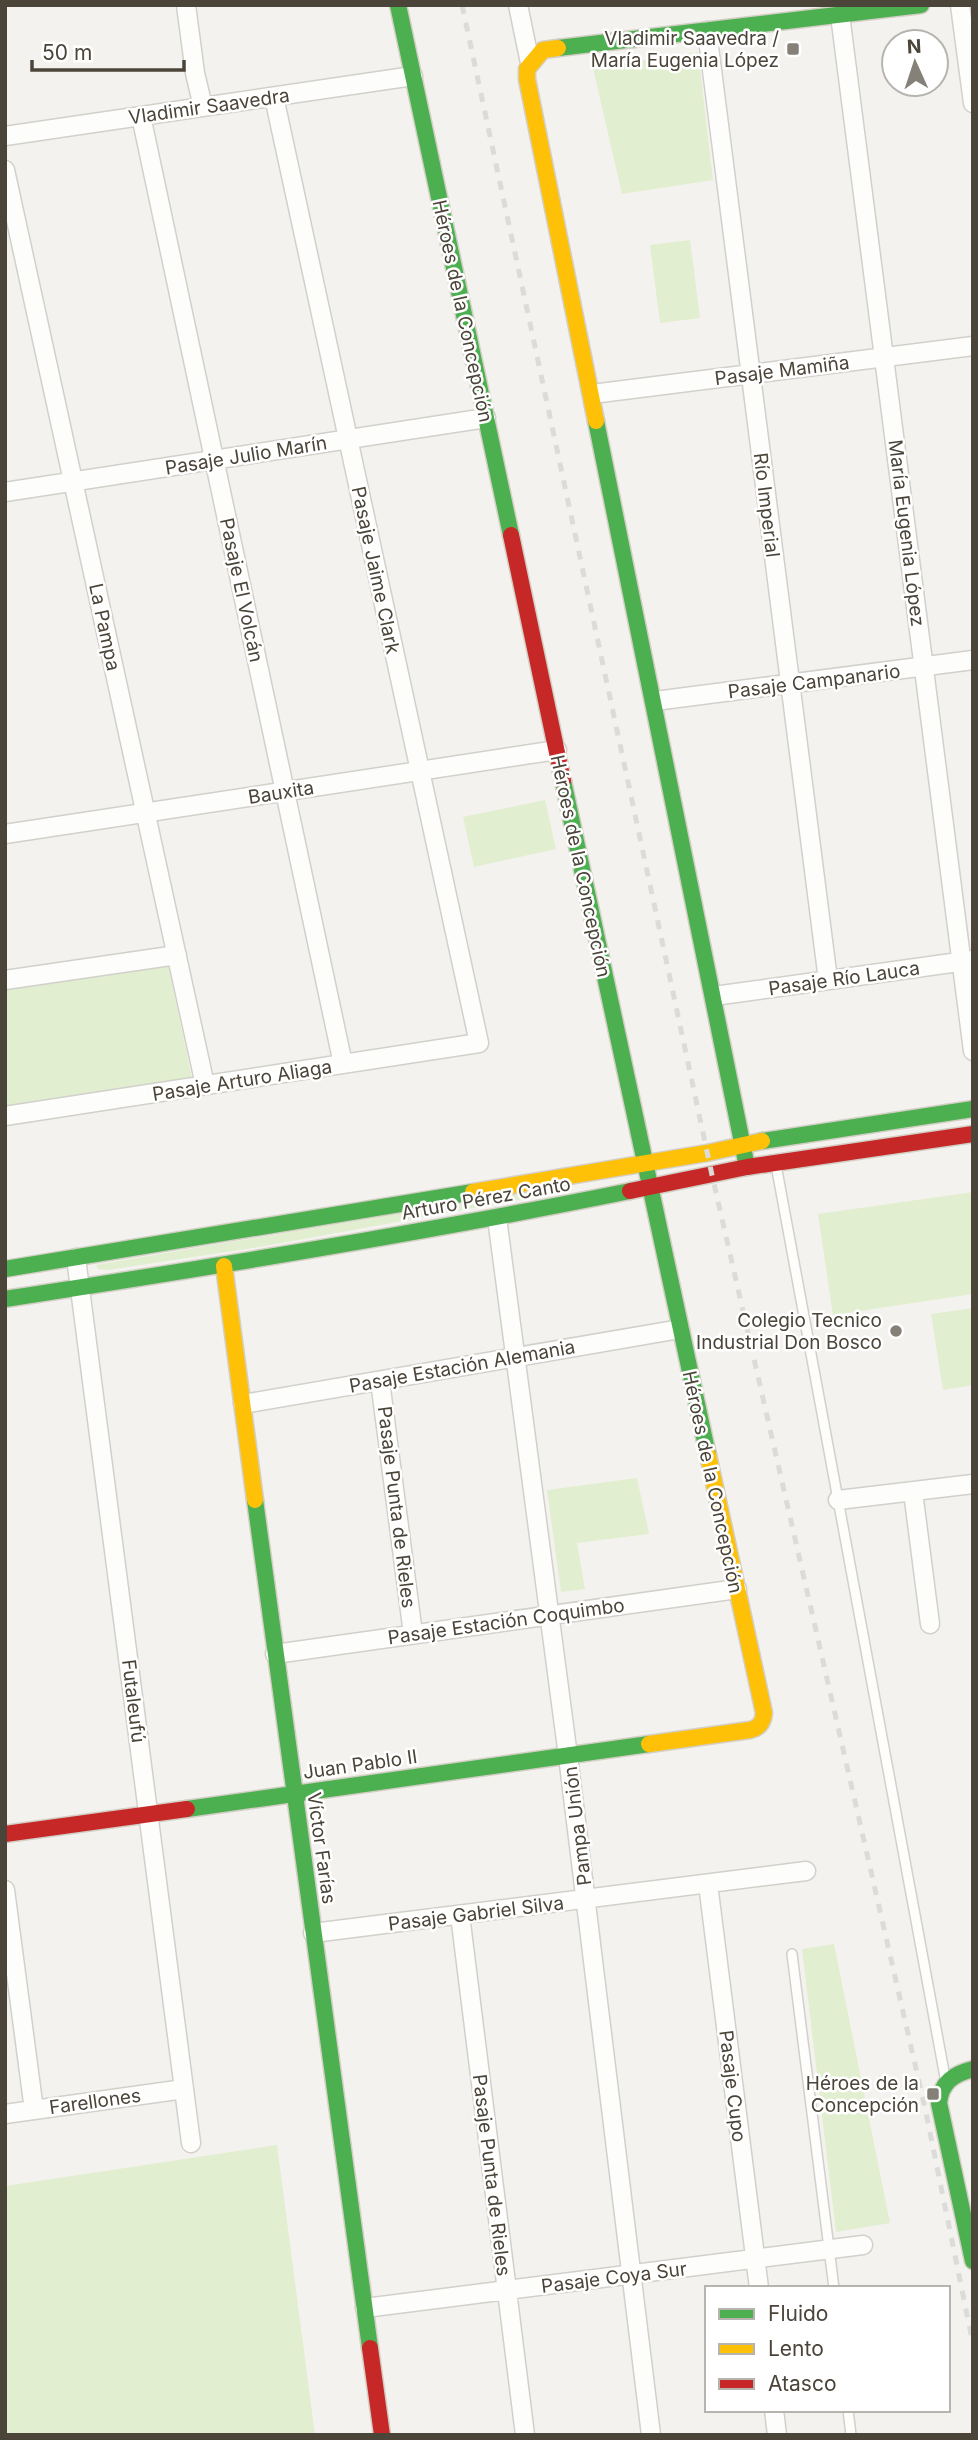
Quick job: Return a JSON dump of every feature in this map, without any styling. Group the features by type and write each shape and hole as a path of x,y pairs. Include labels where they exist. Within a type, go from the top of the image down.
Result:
{"street":[{"path":"186,5 195,73 203,107"},
{"name":"Héroes de la Concepción","path":"398,5 764,1713 761,1725"},
{"path":"518,5 530,63"},
{"path":"747,1167 527,69 543,50 921,5"},
{"path":"960,5 973,103"},
{"name":"María Eugenia López","path":"840,15 924,667 967,961 973,1051"},
{"name":"Río Imperial","path":"707,31 828,980"},
{"name":"Vladimir Saavedra","path":"5,136 413,76"},
{"name":"Pasaje Jaime Clark","path":"274,97 479,1043"},
{"name":"Pasaje El Volcán","path":"141,116 343,1064"},
{"name":"La Pampa","path":"5,170 205,1085"},
{"name":"Pasaje Mamiña","path":"592,394 973,346"},
{"name":"Pasaje Julio Marín","path":"5,492 486,418"},
{"name":"Pasaje Campanario","path":"655,701 973,660"},
{"name":"Bauxita","path":"5,834 557,750"},
{"path":"5,980 177,955"},
{"name":"Pasaje Río Lauca","path":"714,996 967,961"},
{"name":"Pasaje Arturo Aliaga","path":"5,1116 479,1043"},
{"name":"Arturo Pérez Canto","path":"5,1269 707,1153 772,1139 973,1109"},
{"name":"Arturo Pérez Canto","path":"5,1299 224,1266 497,1219 747,1167 973,1134"},
{"name":"Pampa Unión","path":"497,1219 568,1756 651,2435"},
{"name":"Futaleufú","path":"76,1258 191,2143"},
{"name":"Víctor Farías","path":"224,1266 293,1794 382,2435"},
{"name":"Pasaje Estación Alemania","path":"243,1405 680,1329"},
{"name":"Pasaje Punta de Rieles","path":"380,1381 413,1634"},
{"path":"838,1500 973,1484"},
{"path":"913,1492 930,1624"},
{"name":"Pasaje Estación Coquimbo","path":"275,1654 737,1588"},
{"name":"Juan Pablo II","path":"5,1834 750,1730 761,1725"},
{"name":"Pasaje Gabriel Silva","path":"313,1934 806,1871"},
{"name":"Pasaje Cupo","path":"708,1884 759,2286"},
{"path":"5,1890 34,2110"},
{"name":"Pasaje Punta de Rieles","path":"460,1915 524,2435"},
{"path":"973,2069 963,2071 946,2082 939,2095 940,2112 973,2261"},
{"name":"Farellones","path":"5,2114 184,2089"},
{"name":"Pasaje Coya Sur","path":"365,2308 863,2245"},
{"path":"774,2412 777,2435"}],"lane":[{"path":"772,1139 946,2082"},
{"path":"792,1954 834,2286"},
{"path":"849,2412 852,2435"}],"green space":[{"path":"698,52 713,180 622,194 593,68"},
{"path":"690,240 700,318 660,323 650,245"},
{"path":"545,800 556,849 474,867 463,817"},
{"path":"167,958 193,1084 5,1111 5,982"},
{"path":"561,1186 548,1193 518,1200 265,1246 108,1270 98,1269 96,1265"},
{"path":"973,1192 973,1294 833,1315 818,1214"},
{"path":"973,1308 973,1385 943,1390 931,1314"},
{"path":"637,1478 649,1534 577,1543 585,1589 561,1592 547,1490"},
{"path":"834,1944 890,2223 836,2232 802,1949"},
{"path":"277,2145 315,2435 5,2435 5,2186"}],"railway":[{"path":"462,5 712,1175 925,2108 973,2344"}],"traffic: fast":[{"path":"398,5 511,535"},
{"path":"558,48 921,5"},
{"path":"596,421 747,1167"},
{"path":"563,781 708,1455"},
{"path":"762,1141 973,1109"},
{"path":"5,1299 318,1249 630,1191"},
{"path":"5,1269 473,1192"},
{"path":"255,1500 370,2348"},
{"path":"187,1809 649,1744"},
{"path":"973,2069 950,2080 942,2090 939,2103 973,2261"}],"traffic: slow":[{"path":"558,48 543,50 527,69 527,79 596,421"},
{"path":"473,1192 707,1153 762,1141"},
{"path":"224,1266 255,1500"},
{"path":"649,1744 750,1730 762,1722 764,1713 708,1455"}],"traffic: jam":[{"path":"511,535 563,781"},
{"path":"630,1191 747,1167 973,1134"},
{"path":"5,1834 187,1809"},
{"path":"370,2348 382,2435"}],"place":[{"name":"Vladimir Saavedra / María Eugenia López","path":"793,49"},
{"name":"Colegio Tecnico Industrial Don Bosco","path":"896,1331"},
{"name":"Héroes de la Concepción","path":"933,2094"}]}
